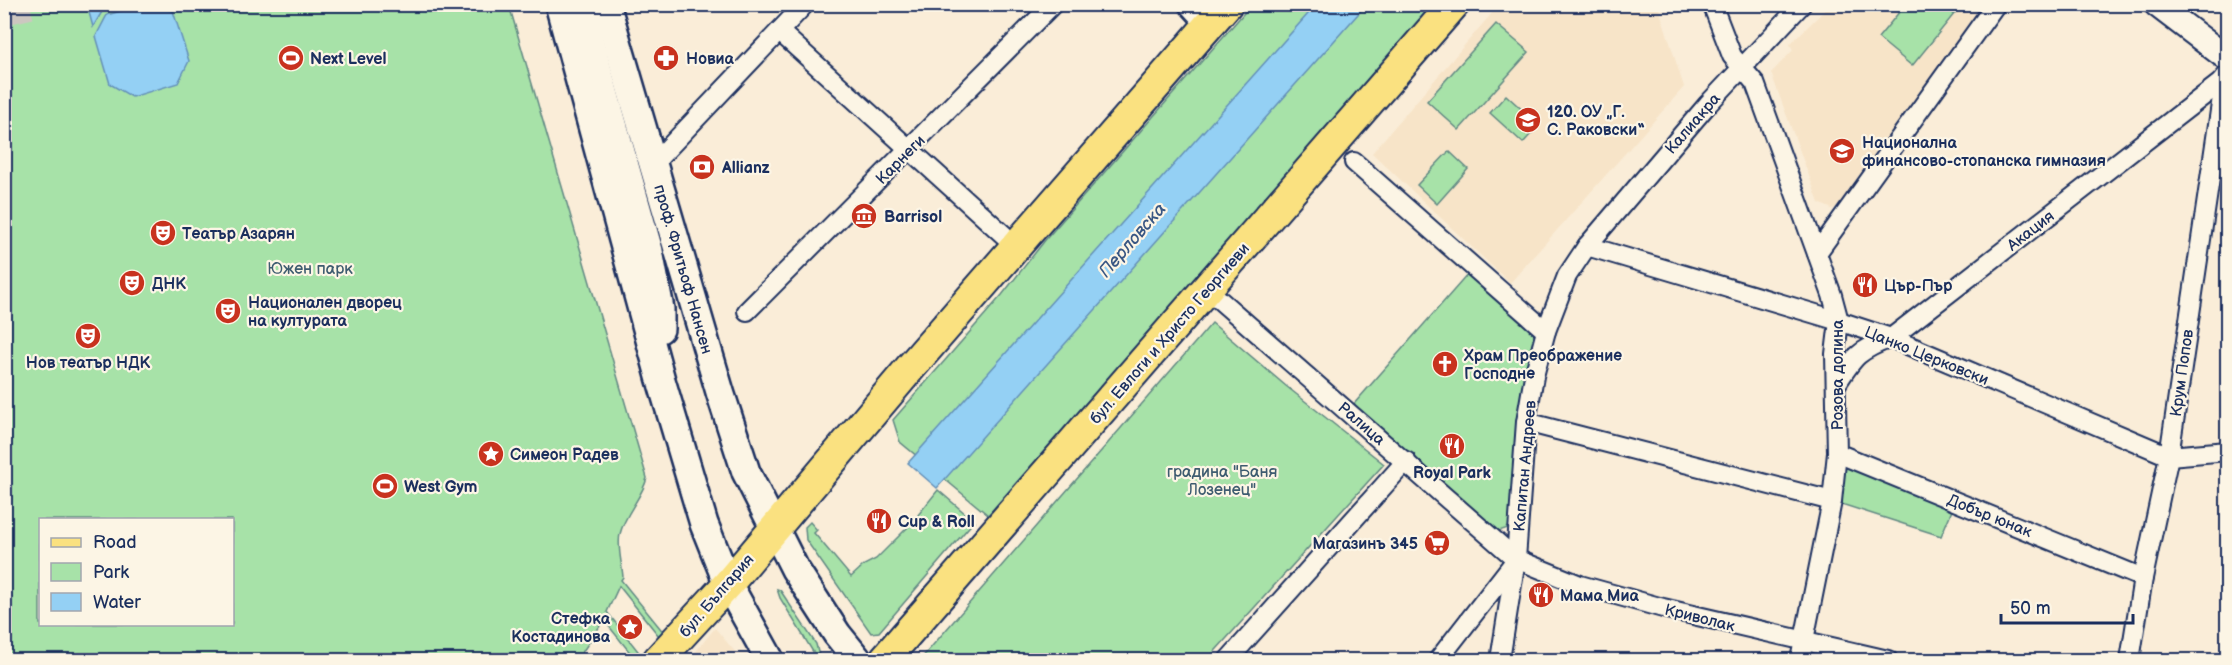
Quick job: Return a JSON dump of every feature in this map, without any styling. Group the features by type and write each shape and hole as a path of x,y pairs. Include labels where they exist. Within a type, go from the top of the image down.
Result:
{"main road":[{"name":"проф. Фритьоф Нансен","path":"559,4 661,380 704,524 728,585 746,621 770,660"},
{"name":"проф. Фритьоф Нансен","path":"579,4 655,276 660,309 661,380"},
{"name":"проф. Фритьоф Нансен","path":"606,4 746,472 795,569 858,660"},
{"path":"773,529 1227,4"},
{"name":"бул. Евлоги и Христо Георгиеви","path":"884,660 1454,4"},
{"name":"бул. България","path":"658,660 728,585 773,529"}],"street":[{"path":"653,164 805,4"},
{"name":"Карнеги","path":"747,311 1053,4"},
{"path":"1187,4 1208,27"},
{"name":"Розова долина","path":"1712,4 1732,56 1755,83 1817,253 1839,321 1835,354 1837,453 1832,501 1800,660"},
{"name":"Калиакра","path":"1587,246 1742,67 1802,4"},
{"path":"1817,253 1996,4"},
{"path":"2156,4 2228,59"},
{"path":"780,32 1016,246"},
{"name":"Акация","path":"1836,385 1852,359 1867,347 1891,339 2220,83 2228,74"},
{"name":"Крум Попов","path":"2130,660 2143,578 2169,456 2218,128 2223,97 2228,84"},
{"path":"1354,162 1546,331"},
{"name":"Цанко Церковски","path":"1587,246 1839,321 1891,339 2169,456 2228,451"},
{"name":"Капитан Андреев","path":"1500,660 1516,559 1526,422 1534,376 1546,331 1567,276 1587,246"},
{"name":"Ралица","path":"1207,289 1516,559"},
{"path":"1526,422 1832,501"},
{"name":"Добър юнак","path":"1837,453 2143,578"},
{"path":"1228,660 1406,461"},
{"path":"1438,660 1516,559"},
{"name":"Криволак","path":"1516,559 1601,591 1663,608 1888,660"}],"shaded area":[{"name":"120. ОУ „Г. С. Раковски“","path":"1499,5 1658,5 1684,87 1510,283 1372,153"},
{"name":"Национална финансово-стопанска гимназия","path":"1830,5 1986,5 1839,207 1832,209 1819,203 1771,73 1793,50 1790,44"},
{"path":"715,628 742,660 689,660"}],"green space":[{"name":"Южен парк","path":"4,5 509,5 647,478 622,526 619,539 623,577 621,580 686,660 678,660 619,586 607,612 645,660 636,660 604,620 577,660 5,660"},
{"path":"1251,5 1436,5 988,515 900,442 893,420 1002,295 1046,239"},
{"path":"1905,5 1955,5 1959,8 1912,66 1878,38"},
{"path":"1496,24 1529,52 1459,130 1427,101"},
{"path":"1506,95 1539,125 1523,143 1490,113"},
{"path":"1449,151 1468,169 1437,204 1417,185"},
{"path":"1468,274 1538,337 1511,527 1496,532 1353,405"},
{"name":"градина \"Баня Лозенец\"","path":"1212,323 1286,386 1384,464 1207,660 920,660"},
{"path":"1837,453 1956,501 1941,536 1832,501"},
{"path":"938,490 974,521 879,632 871,633 806,540 805,527 810,522 817,530 814,533 851,577 864,565 876,559 910,525"},
{"path":"777,589 780,590 816,644 820,660 780,598"}],"water":[{"path":"87,4 119,5 103,10 93,27"},
{"path":"141,5 159,5 173,11 189,61 178,83 132,97 110,84 96,36 107,15"},
{"name":"Перловска","path":"1316,5 1366,5 937,488 908,463"}],"tunnel":[{"path":"4,10 30,4"}],"place":[{"name":"Next Level","path":"291,58"},
{"name":"Новиа","path":"666,58"},
{"name":"120. ОУ „Г. С. Раковски“","path":"1528,120"},
{"name":"Национална финансово-стопанска гимназия","path":"1842,151"},
{"name":"Allianz","path":"702,167"},
{"name":"Barrisol","path":"864,216"},
{"name":"Театър Азарян","path":"163,233"},
{"name":"ДНК","path":"132,283"},
{"name":"Цър-Пър","path":"1865,285"},
{"name":"Национален дворец на културата","path":"228,311"},
{"name":"Нов театър НДК","path":"88,336"},
{"name":"Храм Преображение Господне","path":"1445,364"},
{"name":"Royal Park","path":"1452,446"},
{"name":"Симеон Радев","path":"491,454"},
{"name":"West Gym","path":"385,486"},
{"name":"Cup & Roll","path":"879,521"},
{"name":"Магазинъ 345","path":"1437,543"},
{"name":"Мама Миа","path":"1541,595"},
{"name":"Стефка Костадинова","path":"630,627"}]}
